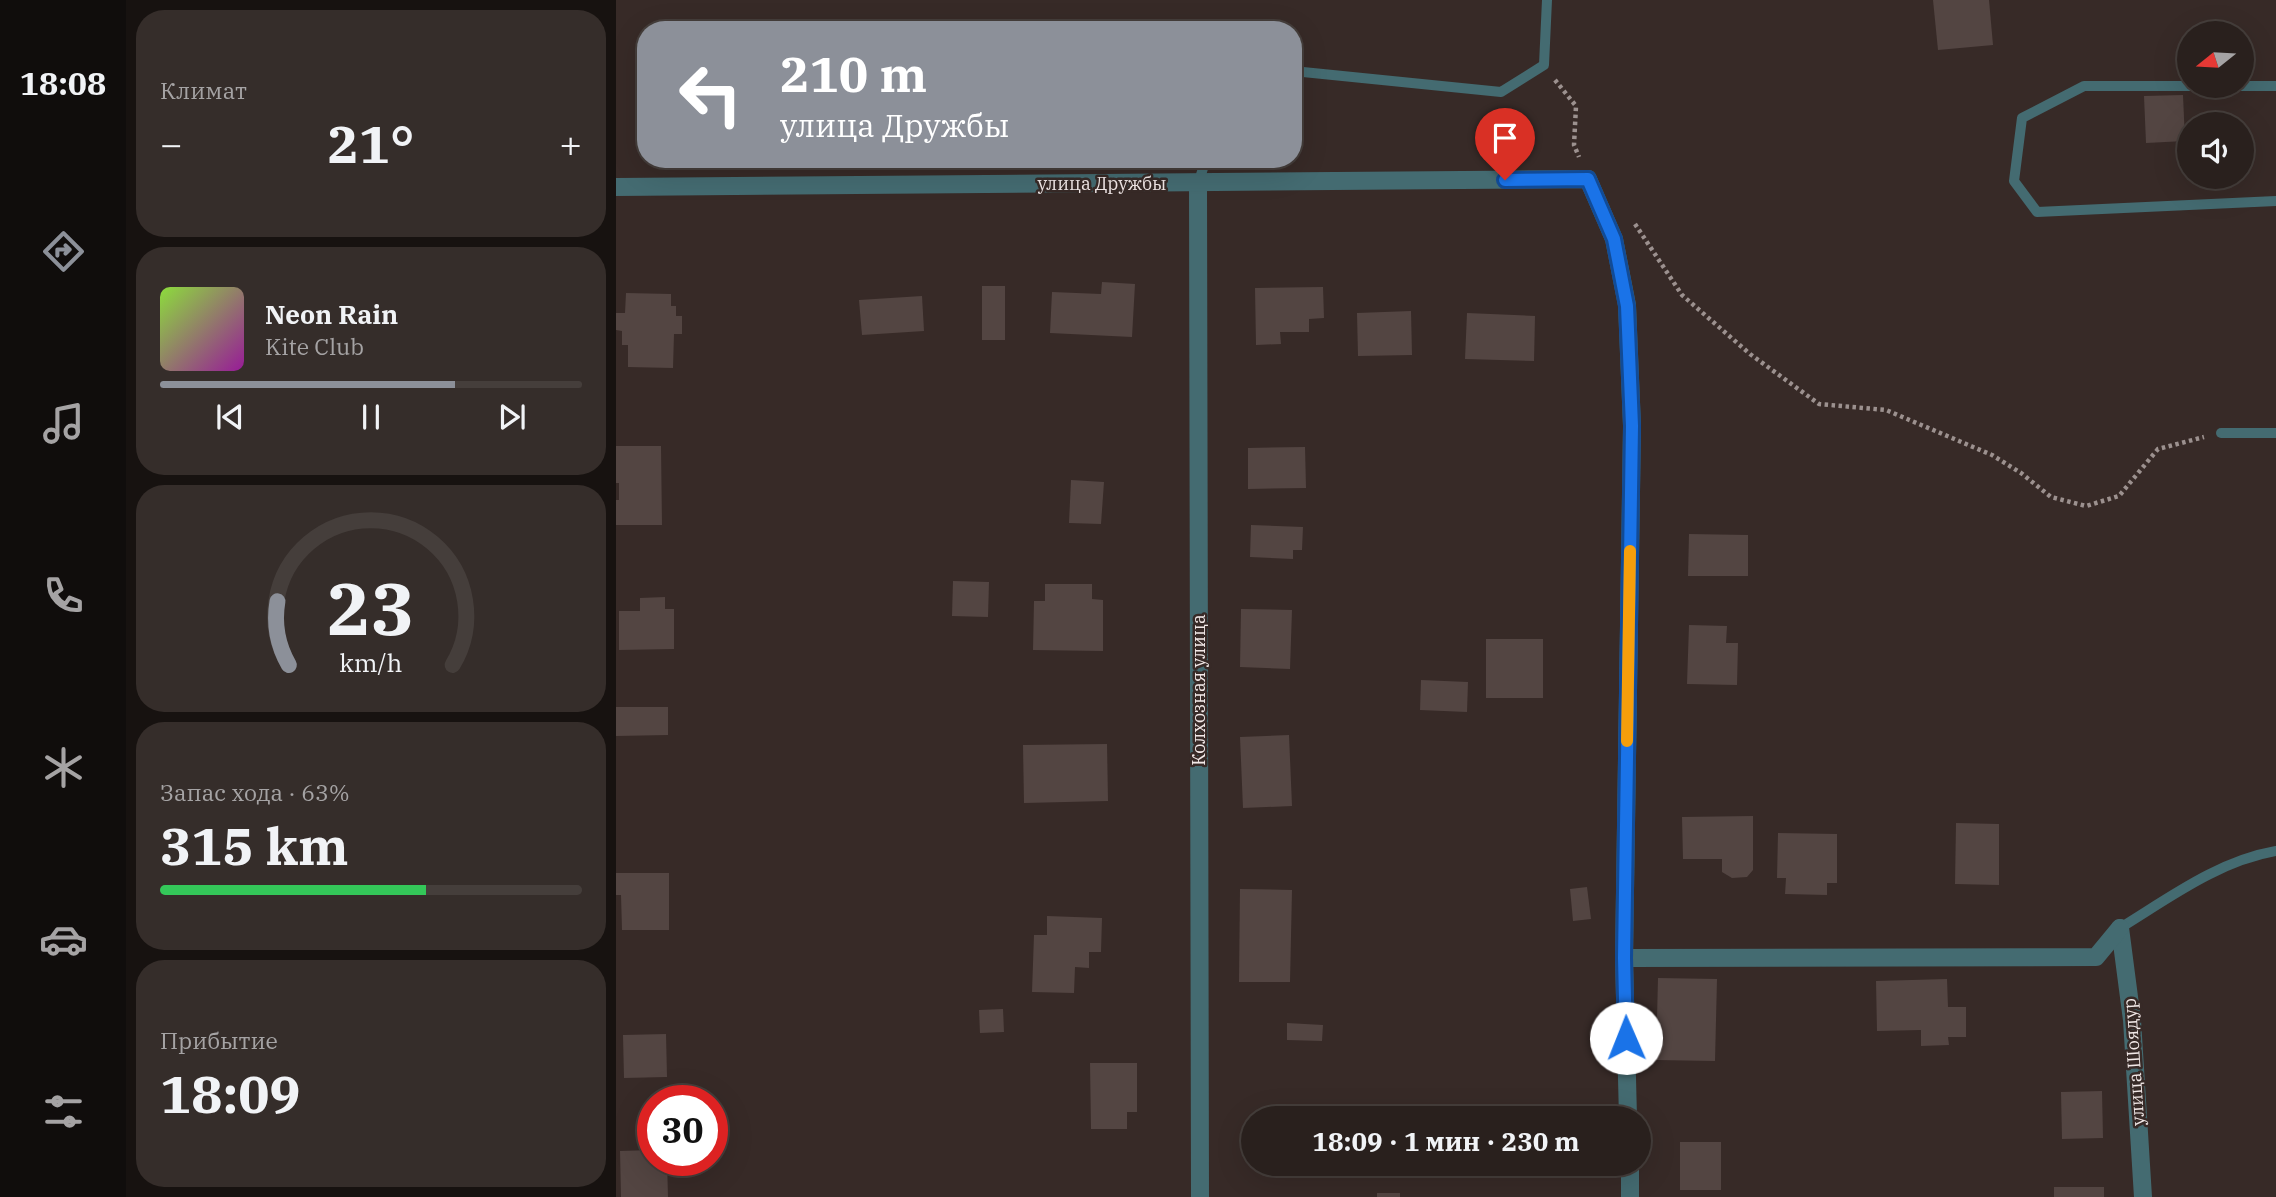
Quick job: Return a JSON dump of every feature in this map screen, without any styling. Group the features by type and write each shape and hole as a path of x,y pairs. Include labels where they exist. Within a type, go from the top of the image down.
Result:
{"street":[{"name":"улица Дружбы","path":"616,187 1588,179"},
{"path":"1588,179 1614,239 1627,306 1632,426 1624,958 1628,1106"},
{"name":"Колхозная улица","path":"1198,184 1200,1197"},
{"path":"1624,958 2096,957 2120,928"},
{"name":"улица Шоядур","path":"2120,928 2133,1020 2143,1197"},
{"path":"1629,1176 1630,1197"}],"lane":[{"path":"1302,72 1501,92 1544,65 1547,0"},
{"path":"2276,86 2084,86 2022,118 2014,181 2037,212 2276,201"},
{"path":"1198,184 1203,168"},
{"path":"2221,433 2276,433"},
{"path":"2120,928 2206,875 2251,855 2276,851"}],"path":[{"path":"1544,65 1576,106 1574,145 1588,179"},
{"path":"1629,216 1682,295 1750,354 1819,404 1886,410 1993,455 2052,497 2086,506 2119,496 2158,449 2221,433"}],"building":[{"path":"1933,0 1989,0 1993,45 1938,50"},
{"path":"2177,95 2177,98 2183,98 2184,112 2177,112 2177,141 2146,143 2144,96"},
{"path":"1102,282 1135,284 1132,337 1050,333 1052,292 1101,294"},
{"path":"982,286 1005,286 1005,340 982,340"},
{"path":"1323,287 1324,318 1309,319 1309,332 1280,332 1281,344 1256,345 1255,288"},
{"path":"626,293 671,294 671,306 676,306 676,316 682,316 682,334 674,334 673,368 628,367 628,345 622,345 622,331 616,330 616,313 625,313"},
{"path":"922,296 924,331 862,335 859,300"},
{"path":"1411,311 1412,355 1358,356 1357,313"},
{"path":"1467,313 1535,316 1534,361 1465,359"},
{"path":"616,446 661,446 662,525 616,525 619,483 616,483"},
{"path":"1305,447 1306,488 1248,489 1248,448"},
{"path":"1071,480 1104,482 1101,524 1069,523"},
{"path":"1251,525 1303,527 1302,550 1293,550 1293,559 1250,557"},
{"path":"1689,534 1748,535 1748,576 1688,576"},
{"path":"953,581 989,582 988,617 952,616"},
{"path":"1045,584 1092,584 1092,599 1103,600 1103,651 1033,650 1034,601 1045,601"},
{"path":"665,597 665,609 674,609 674,649 619,650 619,611 640,611 640,598"},
{"path":"1241,609 1292,610 1290,669 1240,667"},
{"path":"1689,625 1727,626 1726,643 1738,643 1737,685 1687,684"},
{"path":"1486,639 1543,639 1543,698 1486,698"},
{"path":"1421,680 1468,682 1467,712 1420,710"},
{"path":"616,707 668,707 668,735 616,736"},
{"path":"1289,735 1292,806 1243,808 1240,737"},
{"path":"1107,744 1108,801 1024,803 1023,745"},
{"path":"1753,816 1753,870 1747,877 1732,878 1722,872 1722,859 1683,859 1682,817"},
{"path":"1956,823 1999,824 1999,885 1955,884"},
{"path":"1778,833 1837,834 1837,883 1827,883 1827,895 1785,894 1786,878 1777,878"},
{"path":"616,873 669,873 669,930 622,930 621,895 616,895"},
{"path":"1587,887 1591,919 1573,921 1570,889"},
{"path":"1240,889 1292,890 1290,982 1239,982"},
{"path":"1047,916 1102,918 1101,952 1089,952 1089,968 1075,967 1074,993 1032,992 1034,935 1047,935"},
{"path":"1658,978 1717,979 1715,1061 1656,1060"},
{"path":"1947,979 1948,1007 1966,1007 1966,1037 1948,1037 1949,1045 1921,1046 1921,1030 1877,1031 1876,981"},
{"path":"1003,1009 1004,1032 980,1033 979,1010"},
{"path":"1287,1023 1323,1025 1322,1041 1287,1040"},
{"path":"666,1034 667,1077 624,1078 623,1035"},
{"path":"1090,1063 1137,1063 1137,1112 1127,1112 1127,1129 1091,1129"},
{"path":"2102,1091 2103,1138 2062,1139 2061,1092"},
{"path":"1680,1142 1721,1142 1721,1190 1680,1190"},
{"path":"637,1150 637,1176 667,1176 668,1197 621,1197 620,1151"},
{"path":"2054,1187 2104,1187 2104,1197 2054,1197"},
{"path":"1377,1193 1400,1193 1400,1197 1377,1197"}],"slow traffic":[{"path":"1627,741 1630,551"}],"route":[{"path":"1505,180 1588,179 1614,239 1627,306 1632,426 1624,958 1626,1038"}]}
